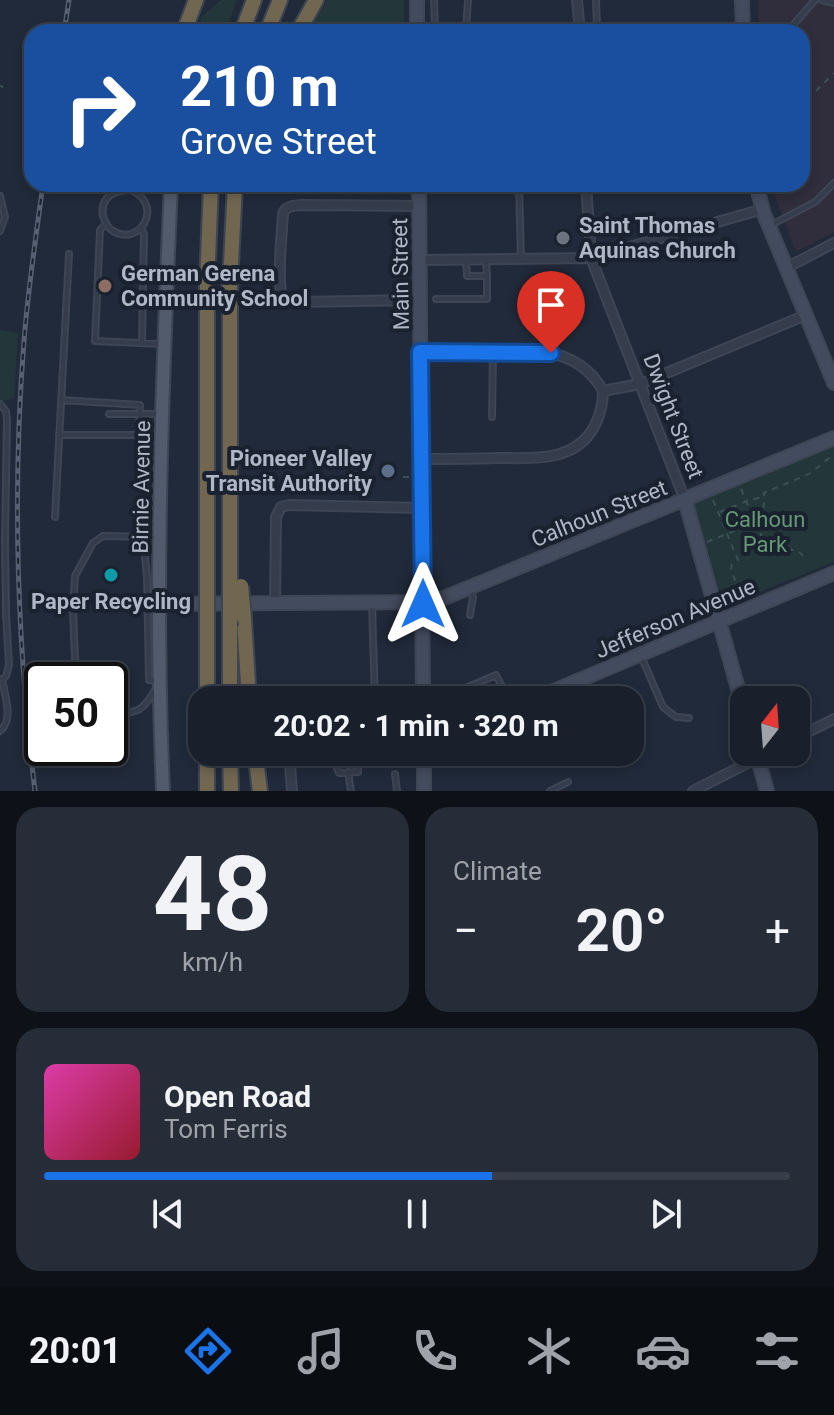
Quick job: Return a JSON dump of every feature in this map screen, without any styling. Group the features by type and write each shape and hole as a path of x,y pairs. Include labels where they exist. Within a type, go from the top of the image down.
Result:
{"highway":[{"path":"187,24 196,0"},
{"path":"245,24 254,0"},
{"path":"270,24 280,0"},
{"path":"302,24 316,0"},
{"path":"207,686 207,283 211,192"},
{"path":"230,686 230,284 235,192"},
{"path":"231,477 248,686"},
{"path":"207,766 207,791"},
{"path":"230,766 231,791"},
{"path":"252,791 253,766"},
{"path":"256,766 260,791"}],"main road":[{"path":"186,24 189,0"},
{"path":"417,0 417,24"},
{"path":"742,0 743,24"},
{"name":"Birnie Avenue","path":"163,791 161,414 171,192"},
{"name":"Main Street","path":"419,192 423,686"},
{"path":"758,192 769,226 834,383"},
{"name":"Calhoun Street","path":"160,604 434,602 834,438"},
{"name":"Dwight Street","path":"685,500 737,686"},
{"name":"Jefferson Avenue","path":"565,686 834,573"},
{"path":"424,766 424,791"},
{"path":"763,766 767,791"}],"street":[{"path":"577,0 579,24"},
{"name":"Dwight Street","path":"587,192 591,258 685,500"},
{"path":"419,206 289,206 283,214 280,295 294,302 420,300"},
{"path":"419,260 591,258 763,209"},
{"path":"786,268 834,243"},
{"path":"603,391 640,384 806,315"},
{"path":"420,352 545,352 564,356 587,370 603,391 595,425 585,440 570,451 539,458 421,459"},
{"path":"275,604 276,517 281,507 422,508"},
{"path":"810,731 834,719"},
{"path":"290,766 292,791"},
{"path":"693,791 739,766"}],"lane":[{"path":"434,0 436,24"},
{"path":"467,24 468,0"},
{"path":"596,0 597,24"},
{"path":"794,24 815,0"},
{"path":"822,0 834,3"},
{"path":"769,226 815,202 834,183"},
{"path":"116,192 108,198 103,211 111,230 123,234 130,234 146,222 147,205 134,192"},
{"path":"519,192 522,259"},
{"path":"0,196 5,217 0,231"},
{"path":"106,224 100,230 95,341 164,344"},
{"path":"141,228 144,234 142,343"},
{"path":"55,517 69,254"},
{"path":"466,260 467,276 487,276"},
{"path":"436,299 487,299 486,260"},
{"path":"492,417 493,352"},
{"path":"59,435 139,435 140,405 61,400"},
{"path":"0,404 6,411 7,420 3,511 9,665 1,681 8,720 0,731"},
{"path":"109,414 161,414"},
{"path":"75,662 75,576 93,543 103,536 160,537"},
{"path":"128,714 146,706 161,681 149,680 143,537"},
{"path":"470,588 473,597 470,615"},
{"path":"372,604 375,686"},
{"path":"640,654 663,707 676,717 689,718"},
{"path":"470,686 496,675 502,686"},
{"path":"336,766 339,773 358,772 358,766"},
{"path":"348,772 351,791"},
{"path":"395,774 397,791"},
{"path":"552,791 568,782"}],"path":[{"path":"816,91 834,73"},
{"path":"760,530 763,529 764,493 811,473 834,454"},
{"path":"403,477 409,477"},
{"path":"739,484 769,547 783,552 794,549 805,559"},
{"path":"711,495 738,560 731,570 738,587"},
{"path":"718,513 764,497"},
{"path":"706,542 756,522"}],"shaded area":[{"path":"758,0 834,0 834,232 796,252 773,192 810,192 810,24 759,24"}],"green space":[{"path":"221,0 237,0 228,24 200,24 201,17"},
{"path":"327,0 404,0 404,24 313,24"},
{"path":"0,330 18,333 14,398 0,402"},
{"name":"Calhoun Park","path":"834,444 834,562 724,606 693,502"}],"railway":[{"path":"65,24 69,0"},
{"path":"35,791 20,623 17,510 20,397 42,192"}],"place":[{"name":"Saint Thomas Aquinas Church","path":"563,238"},
{"name":"German Gerena Community School","path":"105,286"},
{"name":"Pioneer Valley Transit Authority","path":"388,471"},
{"name":"Paper Recycling","path":"111,575"}],"route":[{"path":"423,604 420,352 551,353"}]}
